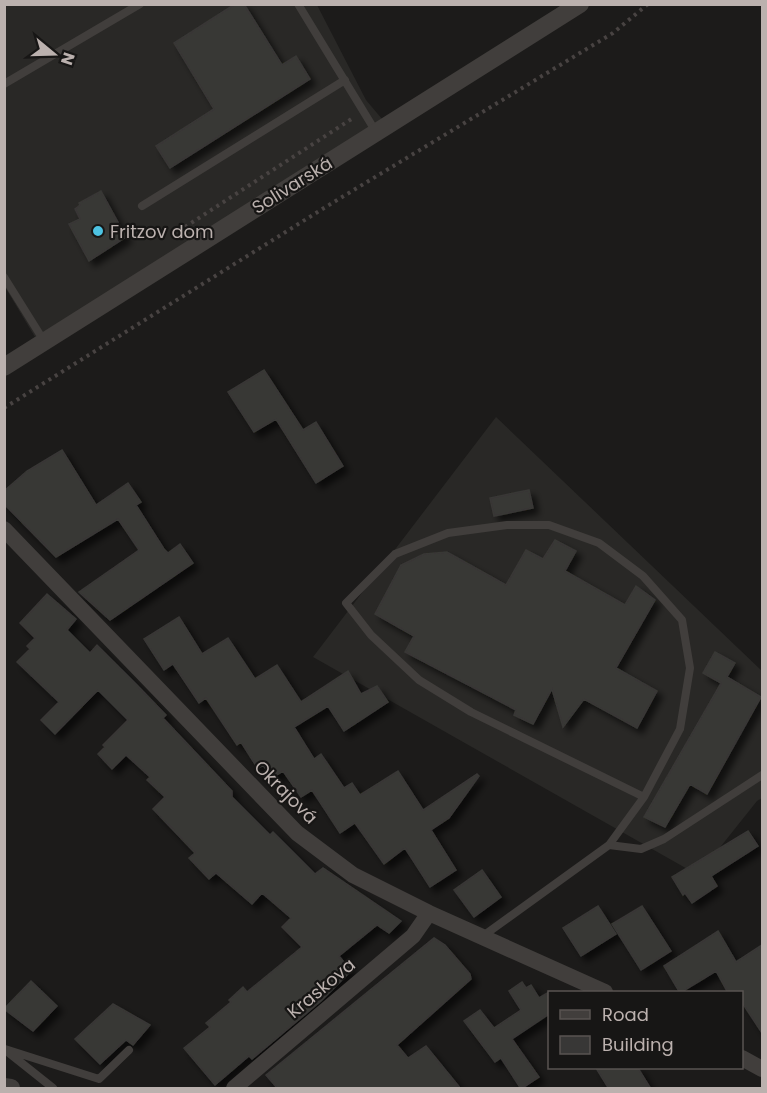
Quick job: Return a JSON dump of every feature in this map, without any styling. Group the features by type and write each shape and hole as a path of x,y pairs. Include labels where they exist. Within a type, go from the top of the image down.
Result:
{"street":[{"name":"Solivarská","path":"4,367 580,4"},
{"name":"Okrajová","path":"4,529 297,833 353,875 429,914 483,936 601,991"},
{"name":"Kraskova","path":"234,1089 413,936 429,914"},
{"path":"743,1059 762,1069"},
{"path":"4,1087 11,1089"}],"lane":[{"path":"4,84 140,4"},
{"path":"298,4 376,132"},
{"path":"142,206 345,80"},
{"path":"4,277 44,341"},
{"path":"483,936 609,845 644,797 680,729 690,668 682,620 643,576 599,543 549,525 507,525 448,533 395,554 346,603 371,635 419,680 471,712 644,797"},
{"path":"609,845 641,849 664,839 762,776"},
{"path":"5,1049 99,1079 129,1050"},
{"path":"5,1049 53,1089"}],"path":[{"path":"4,408 324,208 613,33 648,4"}],"shaded area":[{"path":"5,5 317,5 366,100 393,132 204,247 35,337 5,287"},
{"path":"496,417 762,671 762,798 757,801 698,875 313,657"}],"building":[{"path":"235,4 244,4 282,65 296,56 310,79 170,168 156,146 214,109 174,43"},
{"name":"Fritzov dom","path":"101,191 126,237 89,261 69,224 80,219 75,209 80,205 79,203"},
{"path":"264,370 303,430 316,422 343,466 316,483 276,419 254,432 228,392"},
{"path":"62,450 96,505 128,483 141,502 136,505 164,549 168,553 180,544 193,563 110,620 79,592 139,550 118,519 56,557 4,504 4,491 27,471"},
{"path":"529,490 533,508 494,516 490,498"},
{"path":"555,540 576,551 565,571 625,605 636,586 655,600 616,668 657,691 637,728 584,699 563,727 552,689 533,724 514,715 516,710 405,652 414,636 375,614 401,565 424,554 447,552 506,585 526,550 543,559"},
{"path":"47,594 76,619 67,630 90,653 97,645 137,685 166,715 163,718 232,791 232,797 270,835 273,832 315,874 323,868 401,921 389,933 377,925 339,956 351,971 321,1001 252,1059 249,1056 215,1085 184,1048 210,1027 206,1023 231,1002 229,1000 243,987 247,992 302,947 282,927 291,918 262,893 252,904 216,873 209,879 189,858 195,853 153,809 165,797 147,780 150,777 126,755 112,769 98,754 105,747 103,745 128,720 98,690 55,734 41,720 59,702 17,662 30,649 27,646 35,638 20,623"},
{"path":"179,617 202,654 228,638 255,679 277,665 301,702 348,671 361,694 377,686 388,702 344,731 328,706 294,727 314,759 321,754 344,788 352,783 360,795 398,771 423,810 477,774 479,776 449,818 431,830 456,870 430,887 405,848 384,864 355,823 340,833 312,790 301,797 283,771 272,778 263,765 258,769 241,742 237,745 206,698 199,703 173,664 164,670 144,639"},
{"path":"715,652 735,663 727,677 761,697 707,794 690,784 665,827 644,817 721,683 703,673"},
{"path":"748,831 758,846 711,876 717,886 692,903 685,893 683,895 672,877"},
{"path":"482,870 501,897 474,917 454,890"},
{"path":"598,906 616,934 581,956 563,928"},
{"path":"642,906 671,951 641,970 612,924"},
{"path":"718,931 736,962 762,945 762,1033 743,1004 743,991 727,991 716,971 683,991 679,991 664,966"},
{"path":"434,938 445,945 470,974 471,979 397,1045 408,1058 426,1046 461,1089 278,1089 266,1075"},
{"path":"31,981 57,1006 33,1031 4,1009"},
{"path":"522,982 526,988 531,985 539,998 548,993 548,1015 512,1039 539,1077 521,1089 501,1058 495,1062 464,1021 480,1010 494,1028 521,1010 509,991"},
{"path":"113,1004 150,1025 133,1045 126,1040 100,1064 75,1039"},
{"path":"597,1069 639,1069 651,1089 609,1089"}],"place":[{"name":"Fritzov dom","path":"98,231"}]}
